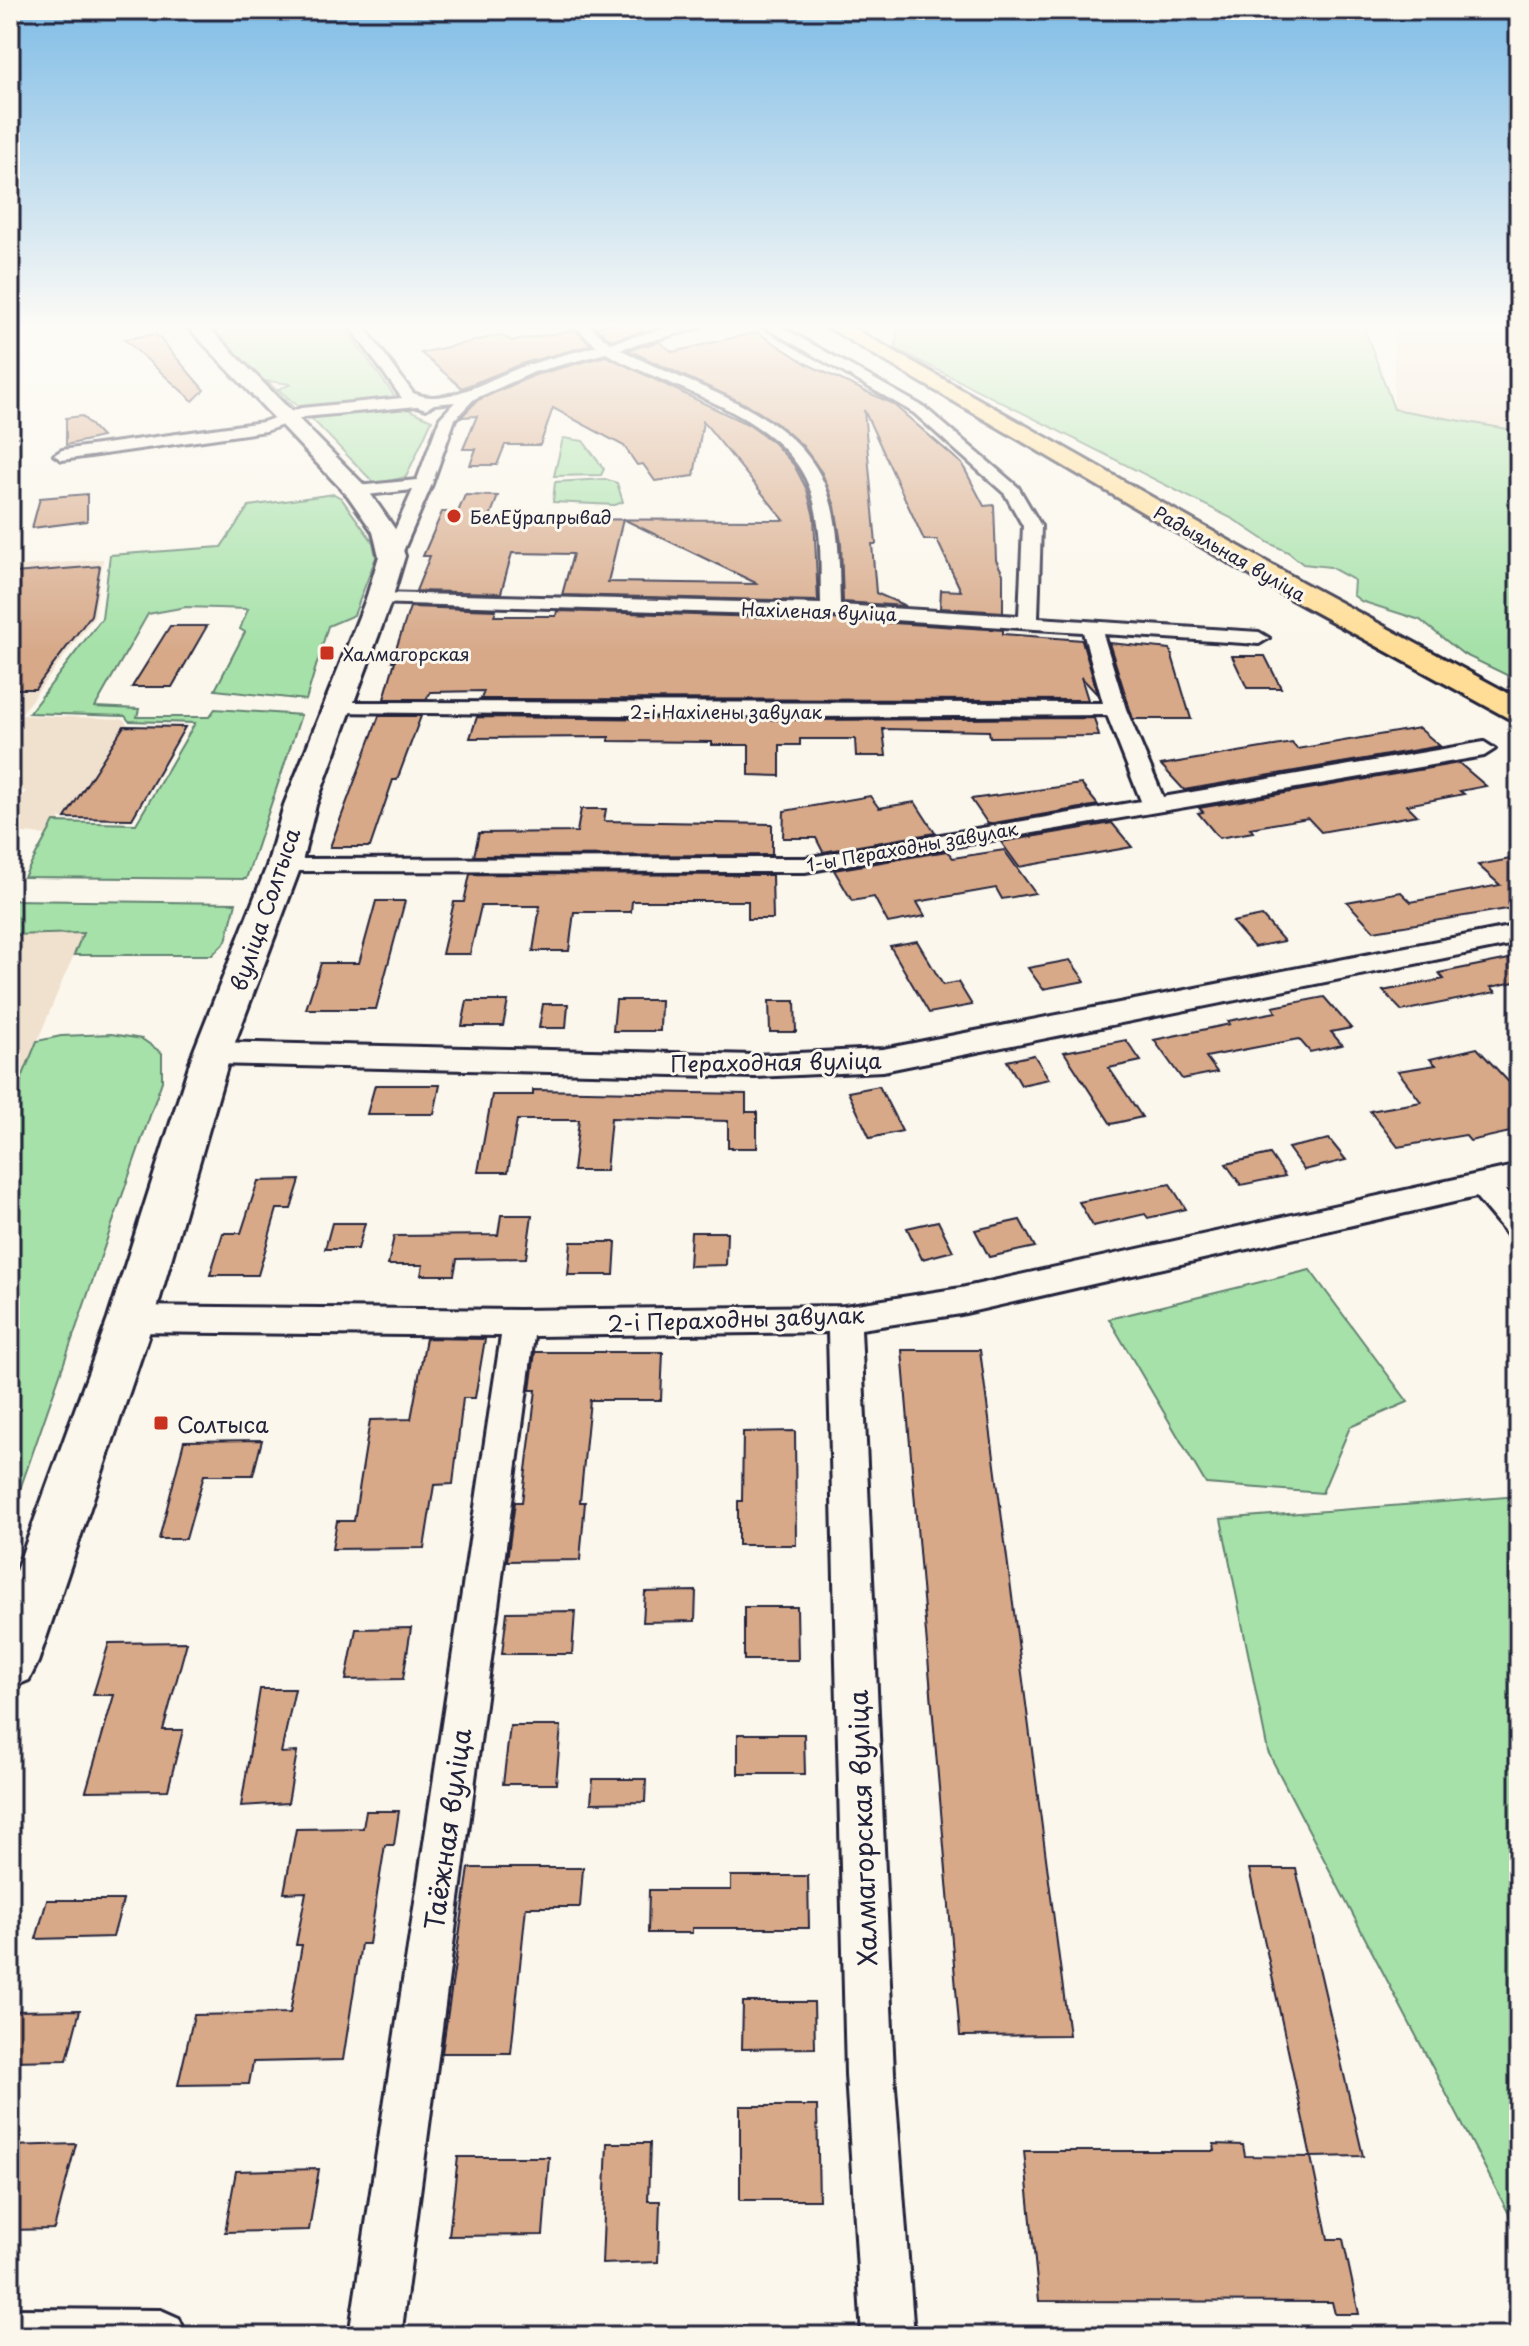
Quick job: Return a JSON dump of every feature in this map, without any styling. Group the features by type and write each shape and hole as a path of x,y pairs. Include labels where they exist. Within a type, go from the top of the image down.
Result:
{"main road":[{"path":"300,433 357,491 385,532 392,556"},
{"name":"Радыяльная вуліца","path":"1019,433 1380,637 1519,711"},
{"name":"вуліца Солтыса","path":"10,1662 131,1319 212,1053 284,866 300,805 379,599 392,556"},
{"name":"Радыяльная вуліца","path":"1380,637 1519,741"}],"street":[{"path":"62,455 164,438 214,433"},
{"name":"вуліца Солтыса","path":"392,556 442,433"},
{"path":"773,433 801,456 814,478 826,518 831,610"},
{"path":"946,433 1012,491 1032,526 1028,622"},
{"path":"357,491 424,484"},
{"name":"Нахіленая вуліца","path":"379,599 831,610 1259,638"},
{"path":"1092,628 1115,709 1154,804"},
{"name":"2-і Нахілены завулак","path":"336,708 784,711 1115,709"},
{"name":"1-ы Пераходны завулак","path":"284,866 805,865 1484,749"},
{"name":"Пераходная вуліца","path":"212,1053 755,1066 883,1060 1519,934"},
{"name":"2-і Пераходны завулак","path":"131,1319 519,1323 844,1319 961,1301 1519,1176"},
{"path":"1483,1184 1519,1227"},
{"name":"Халмагорская вуліца","path":"844,1319 870,2074 888,2336"},
{"name":"Таёжная вуліца","path":"375,2336 519,1323"},
{"path":"10,2335 161,2336"}],"shaded area":[{"path":"103,559 94,617 20,715 123,719 129,726 185,727 132,819 60,818 49,835 10,832 10,814 26,791 10,790 10,567"},
{"path":"84,933 64,977 10,1107 10,935"}],"green space":[{"path":"326,433 426,433 406,477 375,484"},
{"path":"1063,433 1519,433 1519,681 1463,654 1420,620 1361,601 1353,595 1354,580 1330,567 1303,564 1233,519"},
{"path":"563,438 583,441 604,469 601,475 554,476"},
{"path":"605,479 617,483 623,502 615,505 553,502 555,482"},
{"path":"334,494 341,498 373,542 376,557 354,615 328,626 306,700 215,690 245,632 240,629 248,609 186,607 148,614 95,707 139,709 137,717 209,717 215,709 301,715 246,879 24,877 54,822 136,824 195,723 129,721 125,716 29,713 102,618 110,555 221,547 249,506"},
{"path":"10,900 236,903 226,941 212,955 74,955 83,933 10,935"},
{"path":"111,1034 142,1039 162,1053 162,1081 10,1518 10,1107 37,1041 61,1036"},
{"path":"1310,1270 1408,1402 1350,1427 1322,1493 1206,1484 1109,1319"},
{"path":"1519,1496 1519,2233 1268,1752 1221,1519"}],"building":[{"path":"66,433 99,433 102,437 66,445"},
{"path":"470,433 544,433 540,445 505,445 497,465 470,465 476,449 463,449"},
{"path":"601,433 701,433 694,476 655,481 643,464 637,465 624,446"},
{"path":"713,433 761,433 794,465 807,490 814,517 818,601 562,595 573,554 512,553 501,593 416,591 430,556 423,556 442,512 458,512 465,495 498,496 489,519 623,519 608,582 758,584 624,519 784,520"},
{"path":"788,433 866,433 876,544 872,544 876,593 906,606 843,602 841,543 835,506 822,473 802,445"},
{"path":"875,433 927,433 962,464 984,506 994,505 996,560 1003,574 1003,612 940,608 941,590 961,591 937,540 924,540"},
{"path":"87,494 87,521 32,528 40,498"},
{"path":"100,566 91,615 35,689 10,689 10,577 14,573"},
{"path":"410,607 496,610 494,616 556,616 557,611 831,619 1003,630 1003,634 1082,640 1098,695 1081,677 1088,700 481,699 484,691 431,692 426,699 384,699 395,661 392,661"},
{"path":"170,626 207,626 172,687 132,687"},
{"path":"1109,643 1170,649 1191,719 1133,719"},
{"path":"1232,656 1265,656 1281,688 1247,688"},
{"path":"379,716 421,716 397,780 393,780 370,847 330,847"},
{"path":"477,717 814,720 1094,718 1099,736 990,737 989,731 883,729 886,756 856,756 855,739 800,739 800,745 780,745 780,776 749,775 749,745 609,741 609,737 470,738"},
{"path":"124,726 185,727 132,819 65,818"},
{"path":"1419,728 1440,746 1184,790 1161,765 1292,743 1297,749"},
{"path":"1459,763 1486,786 1460,791 1464,794 1407,805 1417,815 1321,832 1308,818 1250,828 1253,832 1219,838 1198,813 1203,812 1199,808"},
{"path":"1081,784 1098,805 988,824 971,799"},
{"path":"870,796 879,808 915,802 935,833 823,852 816,838 783,838 784,811"},
{"path":"581,809 606,809 604,821 772,824 772,855 474,856 479,833 577,832"},
{"path":"1112,823 1132,847 1019,867 1001,842"},
{"path":"1004,850 1035,893 1002,899 996,888 917,902 925,916 888,923 874,897 852,901 834,870 947,851 953,858"},
{"path":"1510,859 1519,867 1519,907 1374,931 1347,902 1401,892 1411,902 1500,885 1478,865"},
{"path":"470,874 772,875 773,919 748,919 748,901 632,901 631,912 574,912 569,951 533,951 540,906 481,906 470,954 442,954 454,902 464,902"},
{"path":"376,901 405,901 376,1009 306,1009 321,963 359,963"},
{"path":"1262,916 1284,941 1254,947 1232,922"},
{"path":"917,941 943,985 958,982 972,1005 929,1013 890,946"},
{"path":"1519,957 1519,981 1491,987 1496,992 1402,1011 1383,991 1444,979 1439,973"},
{"path":"1070,960 1085,981 1043,989 1028,968"},
{"path":"1324,997 1351,1028 1331,1032 1342,1045 1310,1052 1299,1039 1206,1057 1217,1072 1182,1079 1154,1040 1230,1024 1228,1021 1276,1012 1273,1007"},
{"path":"616,1000 661,1000 660,1031 613,1031"},
{"path":"467,1001 508,1001 503,1026 462,1026"},
{"path":"769,1001 795,1001 796,1032 770,1032"},
{"path":"543,1004 568,1004 566,1028 539,1028"},
{"path":"1126,1040 1141,1061 1109,1068 1142,1117 1111,1124 1064,1052"},
{"path":"1477,1048 1519,1093 1519,1130 1470,1141 1465,1135 1398,1147 1370,1111 1421,1102 1398,1071 1436,1065 1430,1059"},
{"path":"1034,1055 1049,1079 1021,1085 1007,1061"},
{"path":"375,1085 440,1085 434,1114 367,1114"},
{"path":"879,1086 902,1131 870,1138 848,1092"},
{"path":"533,1090 746,1094 746,1112 757,1112 757,1148 728,1148 728,1121 611,1118 606,1171 573,1171 579,1120 517,1120 508,1172 478,1172 492,1095 533,1095"},
{"path":"1329,1139 1346,1160 1304,1170 1288,1148"},
{"path":"1270,1154 1285,1176 1241,1185 1226,1164"},
{"path":"300,1180 291,1209 277,1209 258,1275 210,1275 223,1233 241,1233 258,1181"},
{"path":"1170,1184 1186,1209 1148,1218 1145,1214 1093,1226 1079,1202"},
{"path":"501,1215 532,1215 526,1258 457,1259 454,1275 421,1275 423,1265 388,1265 394,1236 498,1235"},
{"path":"1020,1220 1035,1247 989,1257 975,1230"},
{"path":"938,1221 953,1251 922,1259 907,1228"},
{"path":"332,1223 365,1223 358,1249 325,1249"},
{"path":"691,1232 727,1232 726,1265 689,1266"},
{"path":"571,1242 616,1242 614,1275 568,1275"},
{"path":"426,1338 485,1339 475,1398 463,1398 453,1484 434,1485 424,1548 332,1549 337,1521 354,1521 370,1420 411,1419"},
{"path":"902,1350 980,1350 1069,2035 960,2036"},
{"path":"535,1352 663,1352 661,1400 590,1400 580,1502 585,1502 580,1560 507,1561 515,1502 522,1502 536,1390 530,1390"},
{"path":"795,1431 796,1545 738,1545 743,1432"},
{"path":"262,1440 253,1475 204,1475 186,1539 159,1539 184,1441"},
{"path":"696,1591 695,1621 643,1622 645,1592"},
{"path":"744,1607 797,1607 798,1660 744,1660"},
{"path":"575,1611 572,1654 502,1654 507,1612"},
{"path":"411,1628 403,1679 346,1680 356,1629"},
{"path":"187,1642 163,1730 183,1730 168,1790 86,1791 114,1695 93,1695 109,1643"},
{"path":"260,1689 295,1689 281,1753 297,1752 288,1803 241,1806"},
{"path":"510,1726 561,1726 556,1784 503,1784"},
{"path":"738,1734 804,1734 805,1774 738,1774"},
{"path":"593,1779 646,1779 645,1802 591,1803"},
{"path":"366,1811 399,1811 394,1845 385,1845 369,1944 361,1944 343,2060 253,2062 249,2084 178,2085 194,2015 290,2013 302,1945 296,1945 306,1892 284,1893 296,1829 363,1828"},
{"path":"469,1868 583,1868 580,1907 526,1907 511,2053 442,2053"},
{"path":"1249,1869 1296,1869 1363,2156 1311,2157"},
{"path":"731,1876 808,1876 809,1928 692,1928 692,1933 648,1933 649,1890 731,1890"},
{"path":"47,1900 123,1900 113,1937 36,1939"},
{"path":"743,2002 814,2002 815,2048 742,2049"},
{"path":"80,2010 67,2060 10,2061 10,2011"},
{"path":"740,2106 817,2106 819,2200 740,2200"},
{"path":"607,2143 650,2143 648,2201 660,2201 658,2262 602,2264"},
{"path":"76,2144 54,2229 10,2230 10,2146"},
{"path":"1214,2144 1243,2145 1245,2156 1311,2157 1328,2239 1343,2239 1359,2314 1335,2314 1332,2302 1039,2301 1024,2151 1215,2151"},
{"path":"458,2157 549,2157 543,2235 449,2236"},
{"path":"319,2169 309,2230 225,2232 236,2171"}],"place":[{"name":"БелЕўрапрывад","path":"454,516"},
{"name":"Халмагорская","path":"327,653"},
{"name":"Солтыса","path":"161,1423"}]}
